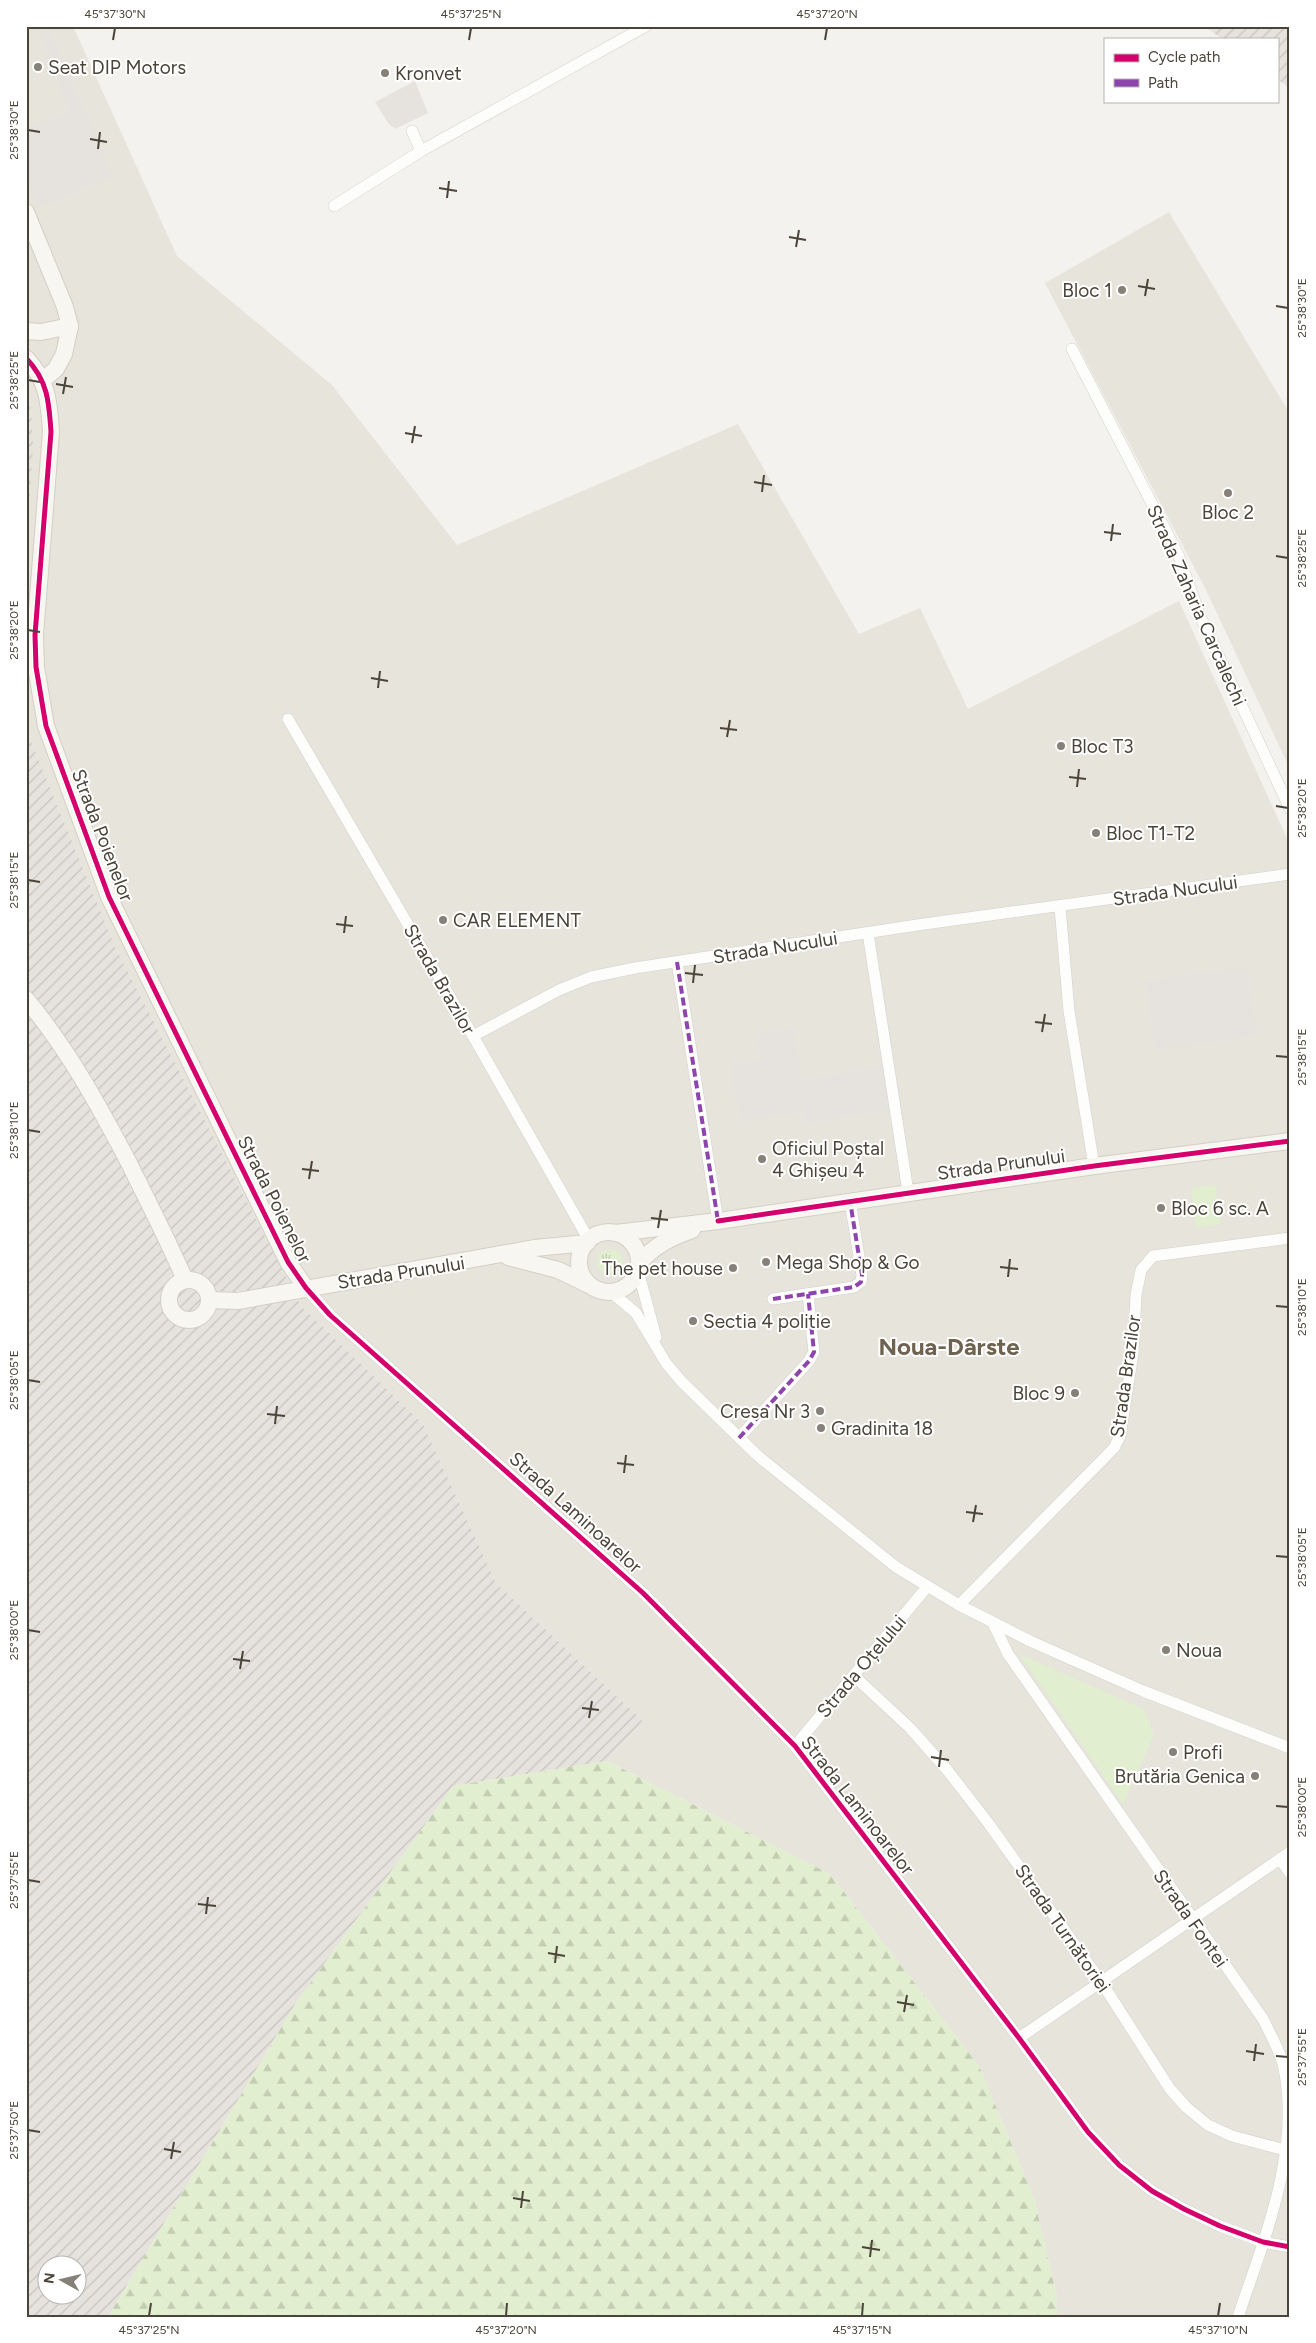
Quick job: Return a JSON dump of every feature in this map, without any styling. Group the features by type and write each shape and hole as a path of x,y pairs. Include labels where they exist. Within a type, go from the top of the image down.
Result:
{"street":[{"path":"334,206 421,151 646,26"},
{"path":"412,131 421,151"},
{"path":"26,212 65,308 70,326 64,354 56,369 43,380"},
{"path":"26,331 41,332 70,326"},
{"name":"Strada Zaharia Carcalechi","path":"1072,349 1178,554 1200,616 1290,809"},
{"name":"Strada Poienelor","path":"26,358 43,380 49,405 51,432 36,643 36,667 46,726 109,897 288,1262 306,1288"},
{"name":"Strada Brazilor","path":"288,719 474,1036 588,1241"},
{"name":"Strada Nucului","path":"474,1036 559,990 591,977 868,932 1290,874"},
{"path":"1060,907 1069,1011 1094,1166"},
{"path":"868,932 908,1192"},
{"path":"677,962 718,1221"},
{"path":"26,999 93,1094 149,1202 185,1280"},
{"name":"Strada Prunului","path":"616,1233 718,1221 908,1192 1290,1140"},
{"path":"772,1299 854,1287 860,1282 862,1275 850,1201"},
{"name":"Strada Prunului","path":"639,1267 655,1246 665,1240 718,1221"},
{"path":"639,1267 628,1286 611,1292 603,1292 589,1285 580,1269 580,1260 588,1241 602,1233 616,1233 630,1241 635,1248 660,1351"},
{"name":"Strada Brazilor","path":"959,1605 1114,1448 1120,1436 1131,1362 1137,1287 1141,1270 1152,1256 1290,1238"},
{"name":"Strada Prunului","path":"210,1300 238,1301 535,1248 588,1241"},
{"name":"Strada Prunului","path":"503,1255 551,1268 589,1285"},
{"path":"185,1280 202,1284 210,1300 206,1312 196,1320 184,1320 178,1318 170,1308 169,1296 174,1286 185,1280"},
{"name":"Strada Laminoarelor","path":"306,1288 330,1315 380,1357 643,1593 795,1746 1019,2038 1088,2132 1119,2165 1152,2191 1184,2209 1220,2226 1263,2242 1290,2247"},
{"path":"611,1292 636,1313 681,1381 758,1456 860,1540 926,1587 993,1623 1143,1691 1290,1748"},
{"path":"739,1438 809,1362 814,1352 808,1294"},
{"name":"Strada Oțelului","path":"795,1746 926,1587"},
{"name":"Strada Fontei","path":"993,1623 1008,1654 1262,2019 1284,2066 1288,2103 1285,2150 1276,2198 1238,2317"},
{"name":"Strada Turnătoriei","path":"854,1676 910,1728 948,1771 1028,1878 1102,1983 1170,2089 1186,2108 1208,2125 1232,2136 1285,2150"},
{"path":"1019,2038 1102,1983 1290,1852"},
{"path":"1280,1859 1290,1873"}],"shaded area":[{"path":"26,26 73,26 177,256 332,385 457,545 738,424 859,634 920,608 968,709 1179,601 1290,845 1290,2317 1057,2317 1057,2297 1034,2198 979,2066 830,1874 607,1761 643,1721 496,1583 423,1424 301,1306 115,947 26,729"},
{"path":"37,26 49,26 113,177 39,208 26,178 26,129 69,112"},
{"path":"1204,26 1290,26 1290,88 1278,80 1278,38 1221,38"},
{"path":"415,81 428,113 395,129 388,123 375,102"},
{"path":"1169,212 1290,414 1290,769 1206,590 1045,283"},
{"path":"26,398 31,410 33,446 26,558"},
{"path":"26,729 115,947 301,1306 423,1424 496,1583 643,1721 607,1761 453,1786 296,2003 108,2317 26,2317"},
{"path":"1247,967 1257,1036 1155,1051 1145,981"},
{"path":"794,1028 802,1080 883,1066 890,1110 806,1124 803,1112 740,1122 731,1066 761,1060 756,1035"}],"green space":[{"path":"1215,1185 1221,1224 1196,1228 1191,1188"},
{"path":"610,1249 619,1253 623,1262 619,1271 610,1275 601,1271 597,1262 601,1253"},
{"path":"1019,1654 1144,1709 1154,1735 1123,1804"},
{"path":"607,1761 830,1874 979,2066 1034,2198 1057,2297 1057,2317 108,2317 296,2003 453,1786"}],"marked path":[{"path":"677,962 718,1221"},
{"path":"773,1299 854,1287 861,1282 862,1275 850,1201"},
{"path":"739,1438 809,1361 814,1352 808,1294"}],"cycle path":[{"path":"26,358 39,375 46,392 51,432 35,635 36,667 46,726 109,897 288,1262 306,1288 330,1315 643,1593 795,1746 1019,2038 1088,2132 1119,2165 1152,2191 1184,2209 1220,2226 1263,2242 1290,2247"},
{"path":"718,1221 1094,1166 1290,1141"}],"place":[{"name":"Seat DIP Motors","path":"38,67"},
{"name":"Kronvet","path":"385,73"},
{"name":"Bloc 1","path":"1122,290"},
{"name":"Bloc 2","path":"1228,493"},
{"name":"Bloc T3","path":"1061,746"},
{"name":"Bloc T1-T2","path":"1096,833"},
{"name":"CAR ELEMENT","path":"443,920"},
{"name":"Oficiul Poștal 4 Ghișeu 4","path":"762,1159"},
{"name":"Bloc 6 sc. A","path":"1161,1208"},
{"name":"Mega Shop & Go","path":"766,1262"},
{"name":"The pet house","path":"733,1268"},
{"name":"Sectia 4 politie","path":"693,1321"},
{"name":"Bloc 9","path":"1075,1393"},
{"name":"Cresa Nr 3","path":"820,1411"},
{"name":"Gradinita 18","path":"821,1428"},
{"name":"Noua","path":"1166,1650"},
{"name":"Profi","path":"1173,1752"},
{"name":"Brutăria Genica","path":"1255,1776"}],"district":[{"name":"Noua-Dârste","path":"949,1347"}]}
